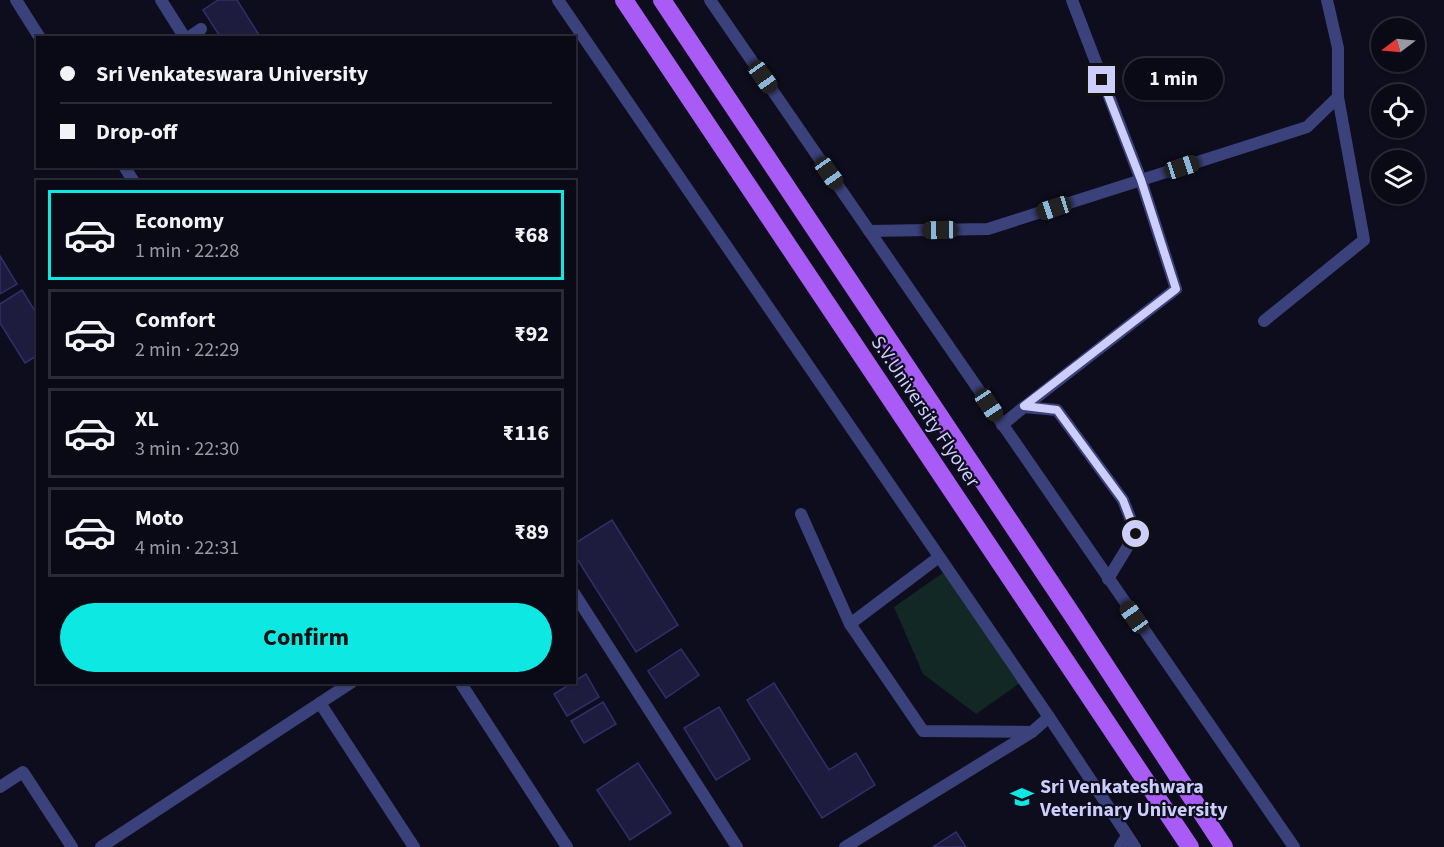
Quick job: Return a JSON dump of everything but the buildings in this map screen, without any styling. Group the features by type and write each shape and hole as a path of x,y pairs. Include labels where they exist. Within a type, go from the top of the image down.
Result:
{"main road":[{"name":"S.V.University Flyover","path":"624,0 1190,847"},
{"name":"S.V.University Flyover","path":"662,0 1075,619 1224,847"}],"street":[{"path":"16,0 39,36"},
{"path":"161,0 185,36"},
{"path":"558,0 1049,717 1135,847"},
{"path":"710,0 1294,847"},
{"path":"1002,425 1176,289 1141,180 1072,0"},
{"path":"1264,321 1364,240 1338,97 1338,48 1327,0"},
{"path":"189,36 201,29"},
{"path":"869,231 988,229 1307,127 1338,97"},
{"path":"1024,406 1057,410 1123,500 1136,534 1108,579"},
{"path":"801,514 850,624 923,731 1032,732"},
{"path":"850,624 939,557"},
{"path":"576,596 737,847"},
{"path":"101,847 349,684"},
{"path":"461,684 567,847"},
{"path":"320,703 414,847"},
{"path":"845,847 1032,732 1049,717"},
{"path":"0,787 23,772 72,847"},
{"path":"1120,847 1127,836"}],"green space":[{"path":"944,572 1020,683 976,714 923,674 894,607"}],"place":[{"name":"Sri Venkateshwara Veterinary University","path":"1022,797"}],"route":[{"path":"1102,80 1141,180 1176,289 1024,406 1057,410 1123,500 1136,534"}]}
